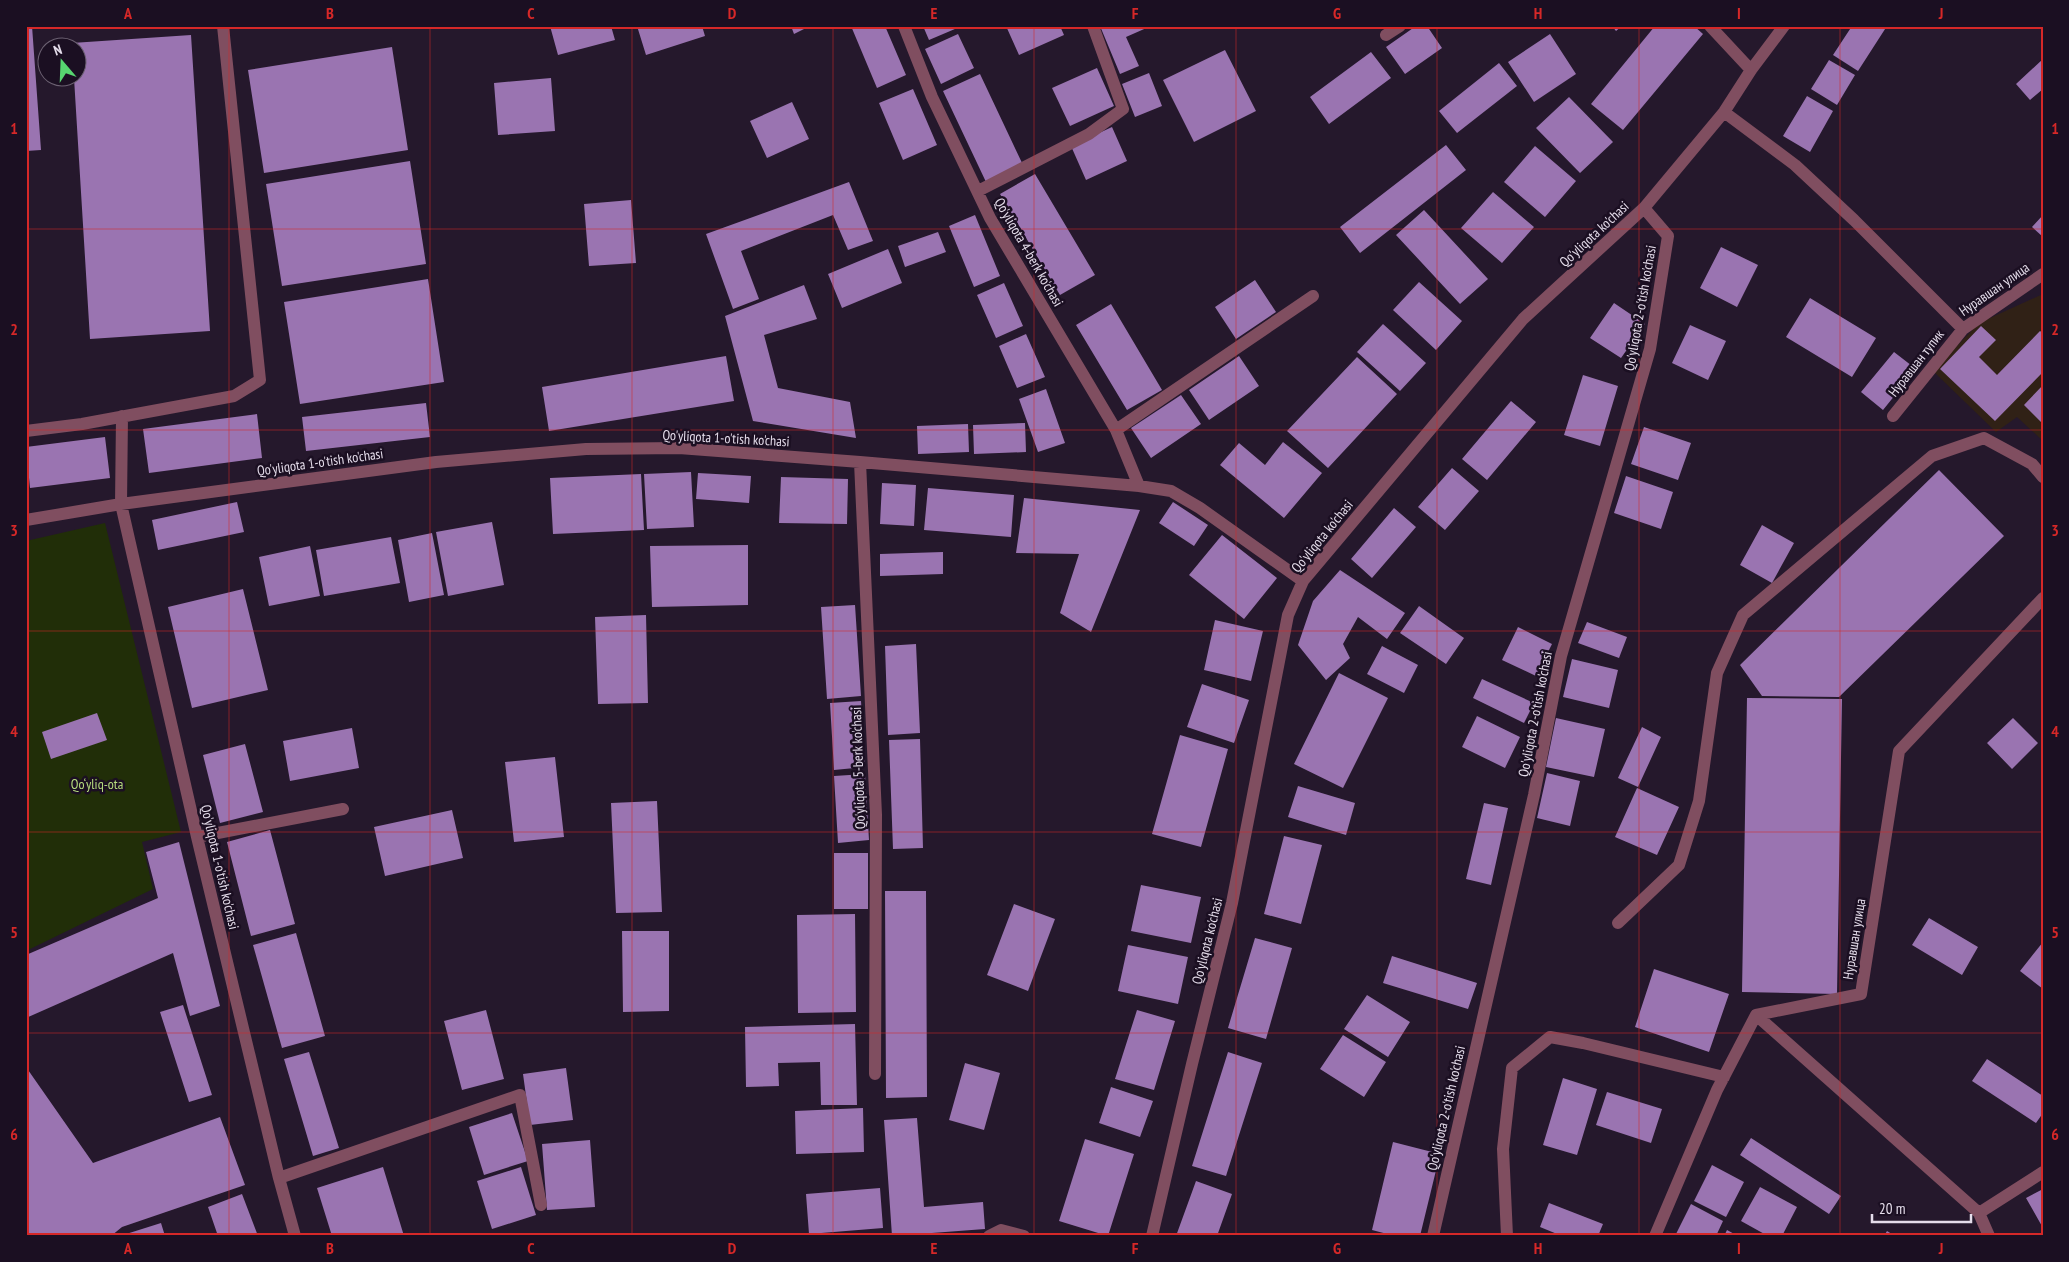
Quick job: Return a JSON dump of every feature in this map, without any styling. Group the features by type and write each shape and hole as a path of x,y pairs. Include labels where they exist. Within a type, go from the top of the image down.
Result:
{"street":[{"path":"26,431 234,396 260,380 223,26"},
{"name":"Qo'yliqota 4-berk ko'chasi","path":"904,26 932,96 990,218 1116,430 1138,486"},
{"path":"978,191 1089,134 1123,109 1093,26"},
{"path":"1386,35 1400,26"},
{"path":"1710,26 1751,70"},
{"name":"Qo'yliqota ko'chasi","path":"1152,1236 1232,904 1288,615 1303,581 1523,319 1644,208 1724,112 1751,70 1784,26"},
{"path":"1724,112 1795,165 1854,220 1963,329"},
{"name":"Qo'yliqota 2-o'tish ko'chasi","path":"1433,1236 1534,795 1561,656 1650,350 1668,236 1644,208"},
{"name":"Нуравшан улица","path":"1963,329 2043,274"},
{"path":"1116,430 1313,296"},
{"name":"Нуравшан тупик","path":"1893,416 1963,329"},
{"path":"121,504 122,416"},
{"path":"1618,924 1679,865 1699,801 1718,672 1743,615 1932,456 1984,438 2032,464 2043,477"},
{"name":"Qo'yliqota 1-o'tish ko'chasi","path":"26,520 121,504 436,462 586,449 679,448 1138,486 1171,491 1193,504 1303,581"},
{"name":"Qo'yliqota 5-berk ko'chasi","path":"860,462 876,815 875,1074"},
{"name":"Qo'yliqota 1-o'tish ko'chasi","path":"121,504 197,837 279,1178 295,1236"},
{"name":"Нуравшан улица","path":"1756,1015 1861,994 1899,751 2043,598"},
{"path":"197,837 343,809"},
{"path":"1655,1236 1724,1077 1756,1015 1979,1214 1989,1236"},
{"path":"1508,1236 1502,1148 1512,1068 1550,1037 1583,1042 1724,1077"},
{"path":"279,1178 520,1095 541,1206"},
{"path":"1979,1214 2043,1172"},
{"path":"989,1236 1001,1230 1024,1236"}],"shaded area":[{"path":"2043,294 2043,441 2017,417 1996,432 1933,371 1979,323"}],"green space":[{"name":"Qo‘yliq-ota","path":"105,523 181,832 142,842 153,889 26,951 26,541"}],"building":[{"path":"26,26 32,26 41,150 26,151"},
{"path":"550,26 611,26 615,40 558,55"},
{"path":"637,26 702,26 705,36 646,55"},
{"path":"791,26 810,26 794,34"},
{"path":"851,26 885,26 906,75 877,88"},
{"path":"923,26 962,26 929,40"},
{"path":"1006,26 1060,26 1064,35 1019,55"},
{"path":"1100,26 1151,26 1126,37 1139,66 1120,74"},
{"path":"1416,26 1427,26 1442,48 1405,74 1386,47"},
{"path":"1612,26 1622,26 1616,31"},
{"path":"1655,26 1694,26 1703,34 1623,130 1591,104"},
{"path":"1852,26 1887,26 1858,71 1833,55"},
{"path":"958,34 974,68 941,84 925,49"},
{"path":"1550,34 1576,74 1534,102 1508,62"},
{"path":"191,35 210,331 90,339 75,88 88,88 88,42"},
{"path":"392,47 408,150 264,173 248,70"},
{"path":"1225,50 1256,111 1194,142 1163,80"},
{"path":"1371,52 1391,78 1329,124 1310,97"},
{"path":"2043,59 2043,89 2030,100 2016,84"},
{"path":"1829,60 1855,75 1837,105 1811,89"},
{"path":"1499,63 1517,86 1457,133 1439,111"},
{"path":"1097,68 1114,106 1070,126 1052,88"},
{"path":"1149,73 1162,106 1135,117 1122,84"},
{"path":"980,74 1023,165 986,182 943,91"},
{"path":"551,78 555,131 498,135 494,83"},
{"path":"913,89 937,145 903,160 879,103"},
{"path":"1807,96 1833,111 1810,152 1783,136"},
{"path":"1569,97 1613,142 1580,173 1536,128"},
{"path":"792,102 809,139 767,158 750,121"},
{"path":"1112,127 1127,161 1086,180 1071,146"},
{"path":"1446,145 1466,170 1360,253 1340,227"},
{"path":"1535,146 1576,181 1545,217 1504,182"},
{"path":"410,161 426,264 282,286 266,184"},
{"path":"1035,174 1095,275 1060,295 1000,194"},
{"path":"849,182 873,241 848,250 833,215 741,251 759,299 733,309 706,234"},
{"path":"1493,192 1534,227 1502,263 1461,228"},
{"path":"631,200 636,263 589,266 584,204"},
{"path":"1424,210 1488,279 1460,304 1396,235"},
{"path":"975,215 1000,276 974,287 949,226"},
{"path":"2043,215 2043,237 2032,227"},
{"path":"938,232 946,252 905,267 898,246"},
{"path":"1721,247 1758,265 1737,307 1700,288"},
{"path":"888,249 902,283 842,308 828,274"},
{"path":"428,279 444,382 300,404 284,302"},
{"path":"1255,280 1276,312 1236,339 1215,307"},
{"path":"1419,282 1462,321 1436,350 1393,310"},
{"path":"1004,283 1023,326 996,338 977,295"},
{"path":"804,285 817,319 764,335 778,388 850,402 856,438 753,421 725,316"},
{"path":"1810,298 1876,338 1852,377 1786,337"},
{"path":"1614,303 1645,324 1621,358 1590,338"},
{"path":"1111,304 1162,390 1127,410 1076,325"},
{"path":"1383,324 1426,363 1400,391 1357,352"},
{"path":"1690,325 1726,341 1708,380 1672,363"},
{"path":"1981,326 1996,340 1979,357 1997,375 2040,331 2043,333 2043,372 1995,421 1940,369"},
{"path":"1026,334 1045,377 1017,388 999,346"},
{"path":"1894,352 1916,369 1883,410 1861,392"},
{"path":"726,356 734,401 549,431 542,387"},
{"path":"1239,356 1259,386 1209,420 1189,390"},
{"path":"1357,357 1397,394 1328,468 1287,431"},
{"path":"1583,375 1618,386 1600,446 1564,435"},
{"path":"2043,385 2043,424 2024,405"},
{"path":"1046,389 1065,443 1038,452 1019,399"},
{"path":"1181,395 1201,424 1151,458 1131,428"},
{"path":"1511,401 1536,422 1487,480 1462,459"},
{"path":"426,403 430,437 306,451 302,417"},
{"path":"257,414 262,458 149,473 143,429"},
{"path":"1025,423 1026,452 974,454 973,425"},
{"path":"968,424 969,452 918,454 917,426"},
{"path":"1644,427 1691,443 1678,480 1631,464"},
{"path":"105,437 110,478 30,488 26,447"},
{"path":"1283,442 1322,473 1284,518 1220,465 1239,443 1265,465"},
{"path":"1452,468 1479,491 1445,530 1418,507"},
{"path":"1939,470 2004,536 1839,697 1762,696 1740,665"},
{"path":"691,472 694,527 647,529 644,474"},
{"path":"698,473 751,476 749,503 696,499"},
{"path":"641,474 644,530 553,534 550,478"},
{"path":"1626,476 1673,492 1661,529 1614,513"},
{"path":"781,477 848,479 847,524 779,523"},
{"path":"882,483 916,485 914,526 880,524"},
{"path":"928,488 1014,495 1011,537 924,530"},
{"path":"1024,498 1140,510 1091,632 1060,613 1079,554 1016,553"},
{"path":"237,502 244,532 158,550 152,520"},
{"path":"1173,502 1208,525 1194,546 1159,523"},
{"path":"1394,508 1416,527 1372,578 1351,559"},
{"path":"492,522 504,585 448,596 436,532"},
{"path":"1762,525 1794,543 1772,583 1740,565"},
{"path":"432,533 444,595 409,602 398,540"},
{"path":"1222,535 1277,578 1244,619 1189,575"},
{"path":"391,537 400,583 324,596 316,550"},
{"path":"748,545 748,605 652,607 650,546"},
{"path":"310,546 320,596 269,606 259,557"},
{"path":"943,552 943,574 880,576 880,554"},
{"path":"1340,570 1405,613 1387,639 1358,617 1343,644 1350,658 1326,680 1298,645 1313,601"},
{"path":"243,589 268,690 192,708 168,607"},
{"path":"855,605 861,696 827,699 821,607"},
{"path":"1419,606 1464,638 1446,664 1400,633"},
{"path":"646,615 648,703 598,704 595,617"},
{"path":"1215,620 1263,631 1251,681 1204,670"},
{"path":"1587,622 1627,637 1619,658 1578,643"},
{"path":"1518,627 1552,644 1536,676 1502,660"},
{"path":"916,644 920,733 888,735 885,646"},
{"path":"1382,646 1418,665 1404,693 1367,674"},
{"path":"1572,659 1618,670 1609,708 1563,697"},
{"path":"1339,673 1388,698 1343,788 1294,764"},
{"path":"1482,679 1534,703 1524,723 1473,698"},
{"path":"1202,684 1249,700 1234,743 1187,727"},
{"path":"1747,698 1842,699 1837,994 1742,992"},
{"path":"861,701 865,767 834,770 830,703"},
{"path":"97,713 107,740 51,759 42,732"},
{"path":"1477,716 1520,737 1505,768 1462,747"},
{"path":"1556,718 1605,729 1594,777 1546,767"},
{"path":"2013,718 2038,743 2012,769 1987,743"},
{"path":"1642,727 1661,737 1638,787 1618,778"},
{"path":"352,728 359,768 290,781 283,741"},
{"path":"1180,735 1228,749 1201,847 1152,834"},
{"path":"920,739 923,848 893,849 889,740"},
{"path":"245,744 263,812 220,823 203,755"},
{"path":"555,757 564,837 514,842 505,762"},
{"path":"1547,773 1580,781 1570,826 1537,818"},
{"path":"865,774 869,840 838,843 834,776"},
{"path":"1298,786 1355,803 1346,835 1288,817"},
{"path":"1637,788 1679,807 1657,855 1615,837"},
{"path":"657,801 662,912 616,913 611,803"},
{"path":"1484,803 1508,808 1491,885 1466,879"},
{"path":"452,810 463,858 385,876 374,827"},
{"path":"270,830 295,924 251,936 227,842"},
{"path":"1284,836 1322,845 1301,924 1264,914"},
{"path":"179,842 220,1006 190,1016 173,953 26,1018 26,955 158,898 146,852"},
{"path":"834,853 868,853 868,909 834,909"},
{"path":"1141,885 1201,897 1191,943 1131,931"},
{"path":"885,891 926,891 927,1097 886,1098"},
{"path":"1014,904 1055,919 1028,991 987,975"},
{"path":"855,914 856,1012 798,1013 797,915"},
{"path":"1929,918 1978,947 1962,975 1912,945"},
{"path":"622,931 669,931 669,1011 623,1012"},
{"path":"296,933 325,1036 282,1048 253,945"},
{"path":"1255,938 1292,948 1266,1039 1228,1028"},
{"path":"2043,942 2043,989 2020,971"},
{"path":"1128,945 1188,957 1178,1004 1118,991"},
{"path":"1392,956 1477,983 1468,1009 1383,983"},
{"path":"1654,969 1729,994 1709,1052 1635,1027"},
{"path":"1367,995 1410,1022 1388,1057 1344,1029"},
{"path":"183,1005 212,1095 189,1102 160,1012"},
{"path":"486,1010 504,1079 462,1090 444,1021"},
{"path":"1137,1010 1175,1021 1154,1090 1115,1079"},
{"path":"855,1024 857,1105 821,1105 820,1062 778,1063 779,1086 746,1087 745,1027"},
{"path":"1343,1035 1386,1062 1364,1097 1320,1069"},
{"path":"309,1052 339,1148 313,1156 284,1059"},
{"path":"1228,1052 1262,1063 1226,1176 1192,1166"},
{"path":"1987,1059 2043,1096 2043,1113 2036,1123 1972,1081"},
{"path":"965,1063 1000,1073 984,1130 949,1120"},
{"path":"26,1067 93,1163 220,1117 245,1185 122,1227 111,1236 26,1236"},
{"path":"566,1068 573,1120 530,1125 523,1074"},
{"path":"1563,1078 1597,1089 1577,1155 1543,1145"},
{"path":"1111,1087 1153,1101 1140,1137 1099,1123"},
{"path":"1607,1092 1662,1109 1651,1143 1596,1125"},
{"path":"863,1108 864,1152 796,1154 795,1111"},
{"path":"512,1113 528,1161 484,1175 469,1127"},
{"path":"917,1118 924,1207 983,1202 985,1229 892,1236 884,1120"},
{"path":"1751,1138 1841,1196 1829,1214 1740,1155"},
{"path":"1085,1139 1134,1154 1108,1236 1059,1221"},
{"path":"590,1140 595,1207 547,1210 542,1144"},
{"path":"1393,1142 1440,1154 1420,1236 1395,1236 1372,1230"},
{"path":"1712,1165 1744,1182 1726,1217 1694,1201"},
{"path":"383,1167 404,1236 332,1236 317,1188"},
{"path":"521,1167 536,1215 492,1229 477,1181"},
{"path":"1196,1181 1232,1194 1217,1236 1176,1236"},
{"path":"1760,1187 1797,1207 1782,1236 1768,1236 1741,1221"},
{"path":"880,1188 883,1228 809,1234 806,1194"},
{"path":"2043,1189 2043,1228 2026,1198"},
{"path":"242,1194 258,1236 218,1236 208,1207"},
{"path":"1549,1203 1603,1224 1598,1236 1562,1236 1540,1227"},
{"path":"1691,1204 1723,1221 1716,1236 1675,1236"},
{"path":"161,1223 165,1236 123,1236 123,1235"},
{"path":"1727,1230 1738,1236 1724,1236"},
{"path":"1887,1231 1895,1236 1884,1236"}]}
